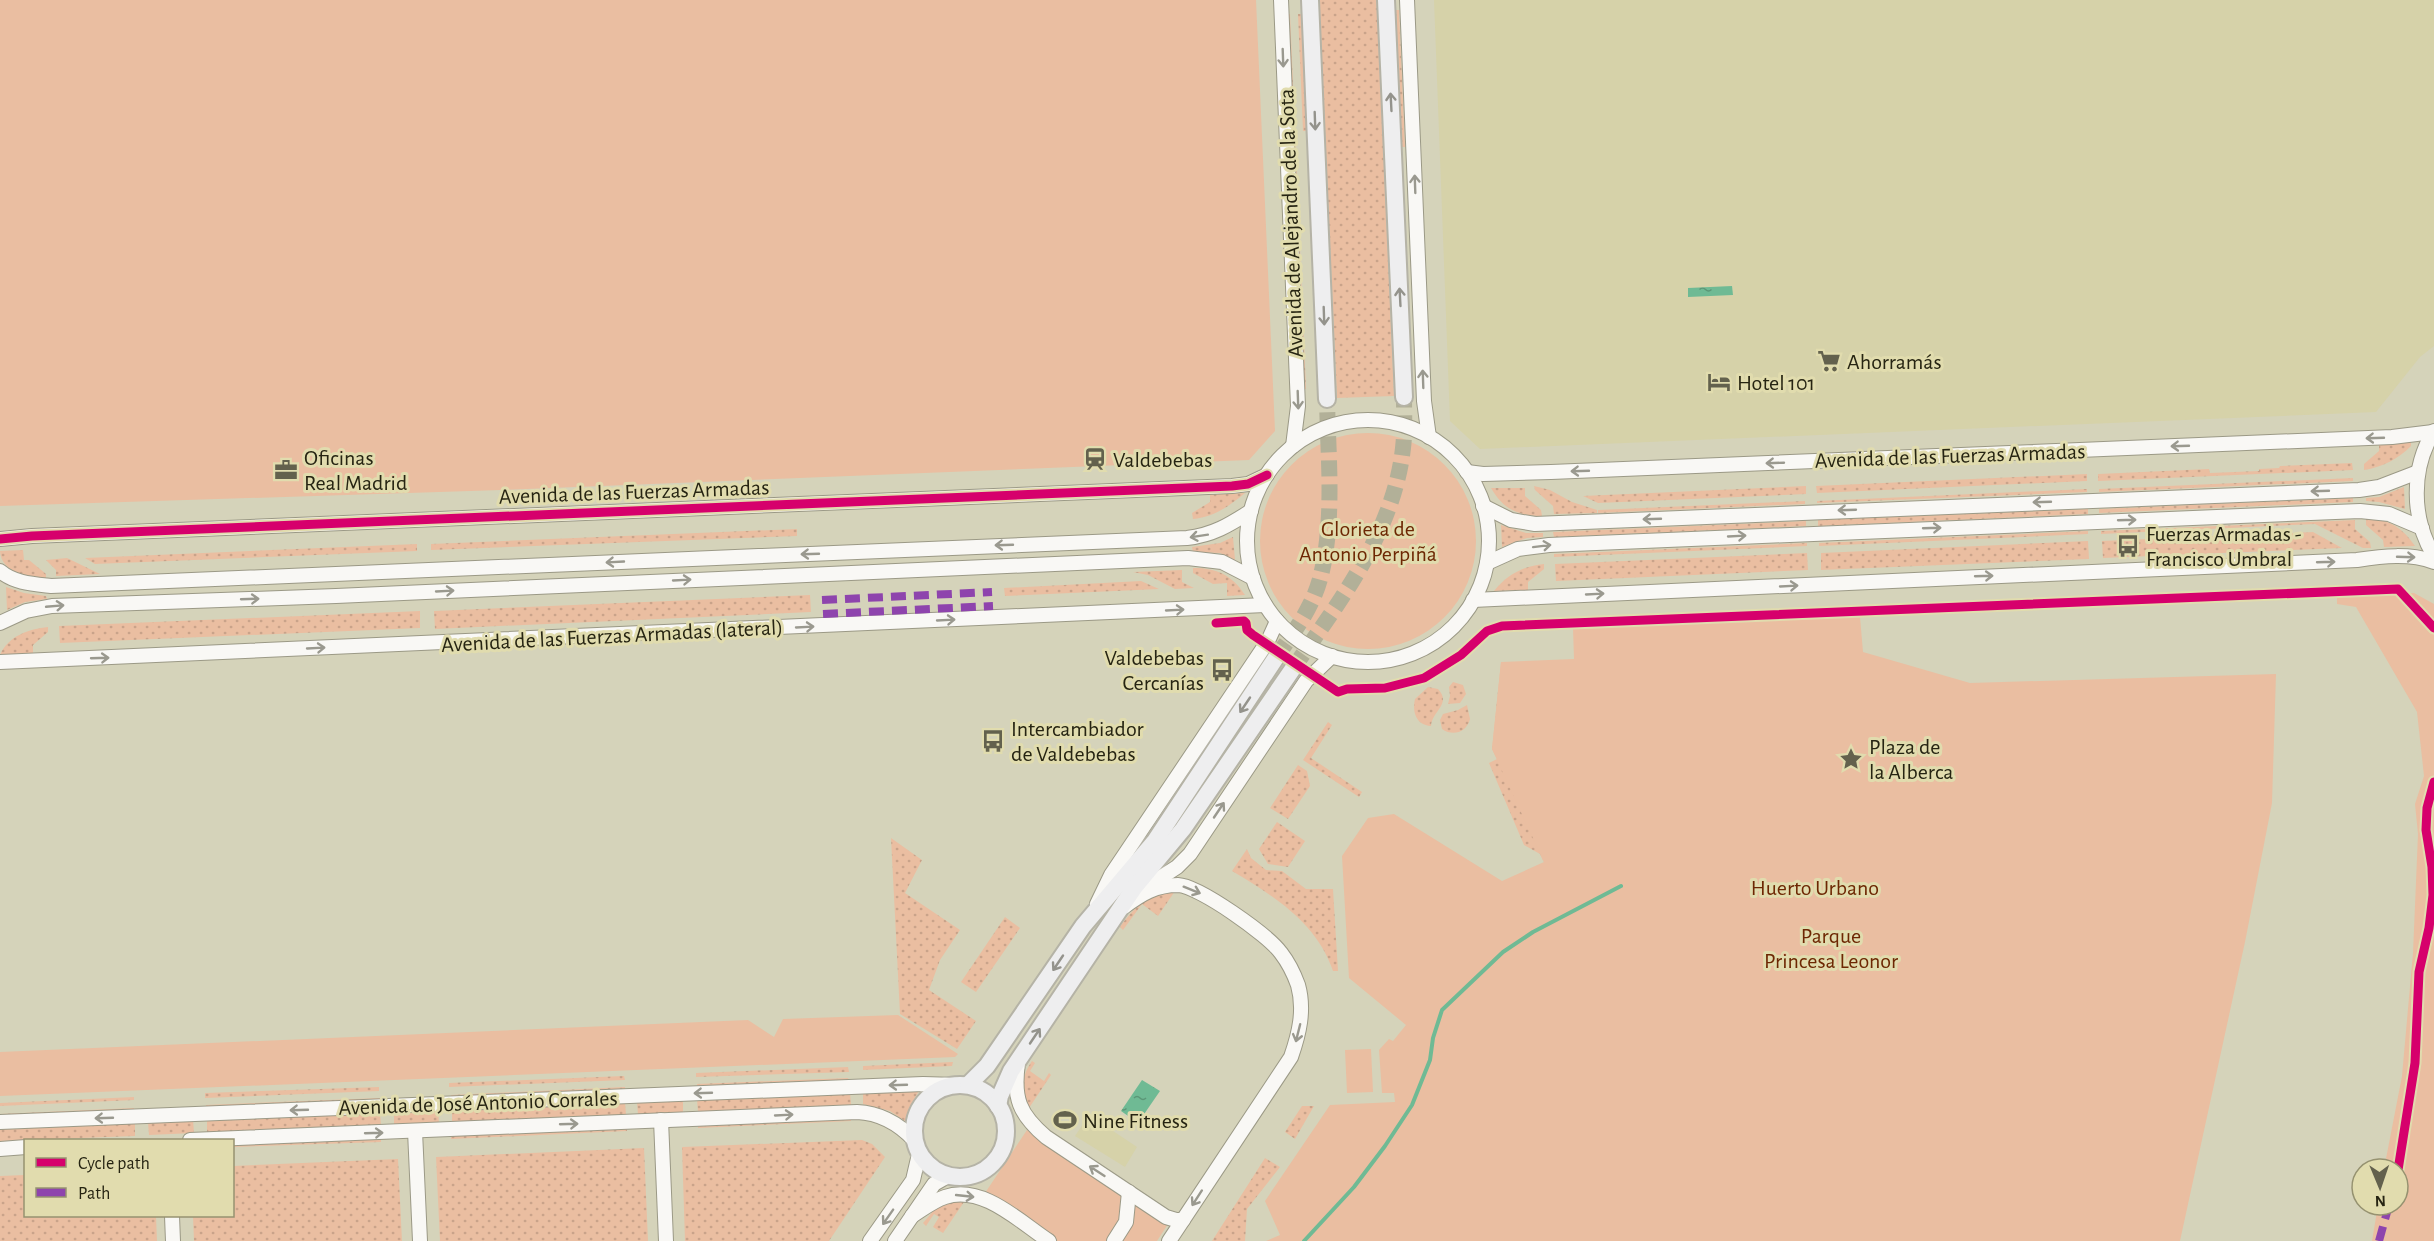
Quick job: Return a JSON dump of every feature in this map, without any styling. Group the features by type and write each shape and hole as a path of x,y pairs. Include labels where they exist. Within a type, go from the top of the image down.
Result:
{"main road":[{"name":"Avenida de Alejandro de la Sota","path":"1310,0 1327,399"},
{"path":"1386,0 1404,397"},
{"path":"962,1085 981,1089 998,1106 1005,1132 1004,1146 999,1158 991,1167 972,1176 948,1176 928,1166 917,1147 915,1120 921,1107 935,1093 962,1085 987,1066 1091,915 1155,841 1277,656"},
{"path":"998,1106 1006,1081 1018,1061 1145,873 1183,830 1294,667"}],"street":[{"name":"Avenida de Alejandro de la Sota","path":"1281,0 1298,406 1293,446"},
{"path":"1407,0 1424,401 1429,437"},
{"path":"1362,421 1404,426 1429,437 1454,456 1467,472 1483,506 1488,534 1487,563 1473,600 1451,628 1426,646 1392,659 1365,662 1332,656 1303,643 1277,621 1265,605 1252,578 1247,551 1251,511 1267,475 1293,446 1322,430 1362,421"},
{"path":"2433,431 2422,452 2417,489 2422,528 2434,556"},
{"name":"Avenida de las Fuerzas Armadas","path":"1467,472 1483,474 1562,472 2392,437 2433,431"},
{"path":"1483,506 1511,520 1535,524 2359,490 2379,487 2418,472"},
{"name":"Avenida de las Fuerzas Armadas","path":"0,539 44,535 1232,486 1248,484 1267,475"},
{"path":"0,571 6,576 28,584 51,586 1187,538 1205,536 1224,529 1251,511"},
{"path":"1487,563 1518,549 1549,545 2361,511 2389,514 2422,528"},
{"path":"1473,600 2357,560 2378,556 2421,557 2434,562"},
{"path":"0,623 26,611 52,606 336,596 1188,558 1222,562 1252,578"},
{"name":"Avenida de las Fuerzas Armadas (lateral)","path":"0,662 1133,612 1223,605 1265,605"},
{"path":"1091,915 1112,875 1268,641 1277,621"},
{"path":"1120,910 1144,888 1177,867 1190,854 1306,681 1332,656"},
{"path":"1120,910 1153,888 1177,885 1192,889 1226,909 1270,941 1282,953 1298,987 1301,1024 1291,1057 1169,1241"},
{"path":"1018,1061 1017,1101 1035,1128 1166,1217 1183,1220"},
{"name":"Avenida de José Antonio Corrales","path":"0,1122 923,1084 962,1085"},
{"name":"Avenida de José Antonio Corrales","path":"215,1139 864,1112 872,1113 896,1124 917,1147"},
{"path":"661,1120 666,1241"},
{"path":"415,1131 420,1241"},
{"path":"870,1241 913,1180 917,1147"},
{"path":"0,1149 24,1148"},
{"path":"895,1241 934,1184 948,1176"},
{"path":"1114,1241 1126,1222 1129,1192"},
{"path":"912,1216 945,1197 955,1195 975,1197 999,1207 1049,1241"},
{"path":"172,1217 173,1241"}],"shaded area":[{"path":"1434,0 2434,0 2434,346 2420,357 2376,412 1480,449 1450,421"},
{"path":"1089,1115 1137,1147 1125,1167 1075,1136"}],"green space":[{"path":"0,0 1256,0 1275,431 1249,460 501,490 0,506"},
{"path":"1319,0 1377,0 1394,396 1337,398"},
{"path":"1393,10 1399,10 1405,147 1402,147 1398,126"},
{"path":"1287,14 1290,14 1306,389 1304,389"},
{"path":"1298,14 1305,14 1310,131 1303,131"},
{"name":"Glorieta de Antonio Perpiñá","path":"1379,433 1419,446 1437,457 1452,472 1468,500 1476,530 1476,552 1468,582 1452,610 1437,625 1409,641 1389,647 1357,649 1317,636 1299,625 1284,610 1268,582 1262,562 1260,530 1273,490 1284,472 1299,457 1327,441 1347,435"},
{"path":"2411,442 2411,446 2395,459 2384,465 2364,470 2364,464 2379,451 2379,444"},
{"path":"2352,463 2353,470 2098,481 2098,474 2209,469 2210,473 2259,471 2259,469 2279,468 2280,466"},
{"path":"2087,474 2087,481 1817,493 1816,486"},
{"path":"2353,478 2353,481 2099,492 2099,489"},
{"path":"1534,486 1550,490 1572,502 1597,510 1597,513 1554,514 1553,506 1535,490"},
{"path":"1806,486 1806,494 1598,503 1583,496"},
{"path":"2404,487 2405,509 2366,501 2366,498 2379,497"},
{"path":"1491,488 1525,488 1525,496 1541,510 1542,516 1526,515 1512,510"},
{"path":"2087,489 2087,492 1817,503 1817,501"},
{"path":"1245,493 1220,511 1193,519 1192,513 1210,502 1210,494"},
{"path":"2353,498 2353,502 2099,513 2099,509"},
{"path":"1805,501 1805,504 1598,513 1598,510"},
{"path":"2088,509 2088,514 1818,526 1818,520"},
{"path":"2366,519 2381,520 2394,525 2415,546 2384,547 2383,540 2366,525"},
{"path":"2355,520 2355,529 2370,542 2371,548 2363,548 2315,524 2101,534 2101,531"},
{"path":"1806,521 1806,526 1554,537 1553,532"},
{"path":"1501,525 1526,533 1543,533 1543,537 1527,538 1502,547"},
{"path":"797,529 797,536 431,550 431,544"},
{"path":"2088,531 2088,534 1819,546 1819,543"},
{"path":"2313,532 2342,548 2103,558 2102,541"},
{"path":"1233,537 1235,560 1220,553 1193,552 1192,547 1220,543"},
{"path":"2088,541 2089,559 1821,570 1821,553"},
{"path":"1807,543 1807,546 1554,557 1554,554"},
{"path":"417,544 417,551 95,564 85,558"},
{"path":"23,550 24,560 29,560 46,574 46,578 17,573 5,564 0,551"},
{"path":"1807,553 1808,570 1556,581 1555,564"},
{"path":"67,558 100,574 56,576 56,570 46,560"},
{"path":"1544,564 1544,569 1528,582 1528,590 1494,591 1516,572"},
{"path":"1193,568 1209,569 1223,574 1235,582 1245,595 1227,596 1227,583 1213,584 1193,573"},
{"path":"1182,570 1182,582 1194,588 1175,589 1148,575 1133,572"},
{"path":"1141,581 1159,589 1005,596 1004,588"},
{"path":"6,587 24,593 46,596 47,599 25,602 7,610"},
{"path":"2414,593 2434,604 2434,1241 2372,1241 2376,1217 2410,1217 2410,1157 2386,1157 2402,1076 2413,953 2418,834 2415,804 2424,776 2417,712 2356,607 2337,604 2337,596"},
{"path":"810,595 811,612 435,629 434,611"},
{"path":"420,611 420,628 60,643 59,626"},
{"name":"Parque Princesa Leonor","path":"1860,617 1863,652 1970,683 2276,674 2272,803 2245,942 2180,1241 1266,1241 1280,1235 1265,1201 1330,1105 1395,1102 1394,1093 1382,1093 1379,1050 1389,1039 1393,1041 1406,1025 1349,978 1342,856 1368,818 1394,814 1502,881 1544,862 1492,749 1501,662 1574,659 1573,628"},
{"path":"48,627 48,632 33,645 33,653 0,655 14,638"},
{"path":"1501,662 1544,863 1540,854 1524,845 1489,763 1497,759 1492,749"},
{"path":"1453,682 1463,685 1466,694 1460,703 1448,704 1449,687"},
{"path":"1428,687 1438,689 1443,699 1431,726 1422,723 1416,717 1414,709 1415,699"},
{"path":"1467,705 1470,719 1463,730 1451,733 1442,729 1440,720 1443,714"},
{"path":"1328,722 1332,725 1311,758 1362,792 1359,797 1303,760"},
{"path":"1298,765 1307,771 1310,786 1288,819 1270,808"},
{"path":"1277,822 1305,841 1288,867 1268,864 1259,849"},
{"path":"891,838 922,860 905,893 960,930 940,960 929,990 976,1021 957,1049 900,1014"},
{"path":"1247,849 1251,858 1266,870 1282,871 1306,889 1333,889 1338,971 1333,971 1316,939 1292,912 1263,890 1232,871"},
{"path":"1175,891 1158,916 1142,904 1123,930 1120,927 1143,902 1157,895"},
{"path":"1005,917 1020,928 976,992 961,982"},
{"path":"898,1015 958,1054 955,1057 0,1096 0,1052 748,1020 774,1037 783,1019"},
{"path":"1371,1049 1373,1092 1347,1093 1345,1050"},
{"path":"1032,1061 1035,1063 1030,1071 1044,1081 1049,1073 1051,1075 1027,1111 1023,1085 1025,1073"},
{"path":"953,1062 952,1066 863,1070 863,1066"},
{"path":"848,1067 849,1072 696,1077 696,1073"},
{"path":"624,1076 625,1080 449,1087 449,1083"},
{"path":"848,1078 849,1080 697,1087 697,1084"},
{"path":"379,1087 379,1091 205,1098 205,1093"},
{"path":"625,1087 625,1089 451,1097 451,1095"},
{"path":"920,1089 905,1121 890,1111 863,1104 863,1092"},
{"path":"850,1092 851,1105 698,1112 697,1099"},
{"path":"134,1097 134,1100 0,1106 0,1103"},
{"path":"380,1098 380,1100 206,1107 206,1105"},
{"path":"683,1100 683,1113 638,1115 637,1102"},
{"path":"625,1102 626,1115 452,1123 452,1109"},
{"path":"1302,1106 1314,1106 1295,1139 1285,1132"},
{"path":"134,1108 134,1110 0,1116 0,1114"},
{"path":"438,1110 439,1123 394,1125 394,1112"},
{"path":"380,1113 381,1126 207,1133 207,1120"},
{"path":"851,1119 851,1121 698,1128 698,1125"},
{"path":"193,1120 194,1133 149,1135 148,1122"},
{"path":"135,1123 135,1136 0,1141 0,1128"},
{"path":"627,1128 627,1131 451,1139 451,1136"},
{"path":"1027,1130 1168,1224 1157,1241 1056,1241 985,1193"},
{"path":"381,1139 381,1142 234,1147 234,1145"},
{"path":"862,1140 872,1144 885,1157 829,1241 685,1241 682,1147"},
{"path":"644,1148 648,1241 440,1241 436,1157"},
{"path":"1265,1158 1280,1167 1247,1209 1245,1241 1212,1241"},
{"path":"398,1159 402,1241 194,1241 193,1217 234,1217 234,1166"},
{"path":"24,1175 24,1217 156,1217 157,1241 0,1241 0,1176"},
{"path":"959,1200 964,1202 943,1233 933,1227 939,1217 934,1214 926,1226 923,1223 935,1209"}],"water":[{"path":"1732,286 1733,295 1688,297 1688,288"},
{"path":"1142,1080 1160,1091 1138,1123 1121,1111"}],"waterway":[{"path":"1304,1241 1354,1187 1412,1105 1430,1060 1433,1038 1442,1010 1503,952 1533,932 1621,886"}],"tunnel":[{"path":"1294,667 1346,591 1377,536 1389,508 1398,479 1403,448 1404,397"},
{"path":"1277,656 1302,619 1317,590 1325,557 1330,490 1327,399"}],"marked path":[{"path":"822,600 992,592"},
{"path":"823,614 993,606"},
{"path":"2379,1241 2386,1217"}],"cycle path":[{"path":"0,539 1232,486 1248,484 1267,475"},
{"path":"1216,623 1244,621 1247,630 1253,635 1338,692 1347,689 1385,688 1424,678 1461,655 1487,631 1502,626 2398,589 2434,628"},
{"path":"2400,1157 2415,1063 2419,972 2429,928 2433,895 2432,867 2426,830 2427,808 2434,782"}],"place":[{"name":"Ahorramás","path":"1829,361"},
{"name":"Hotel 101","path":"1719,382"},
{"name":"Valdebebas","path":"1095,459"},
{"name":"Oficinas Real Madrid","path":"286,470"},
{"name":"Fuerzas Armadas - Francisco Umbral","path":"2128,546"},
{"name":"Valdebebas Cercanías","path":"1222,670"},
{"name":"Intercambiador de Valdebebas","path":"993,741"},
{"name":"Plaza de la Alberca","path":"1851,759"},
{"name":"Nine Fitness","path":"1065,1120"}],"park label":[{"name":"Huerto Urbano","path":"1815,887"}]}
